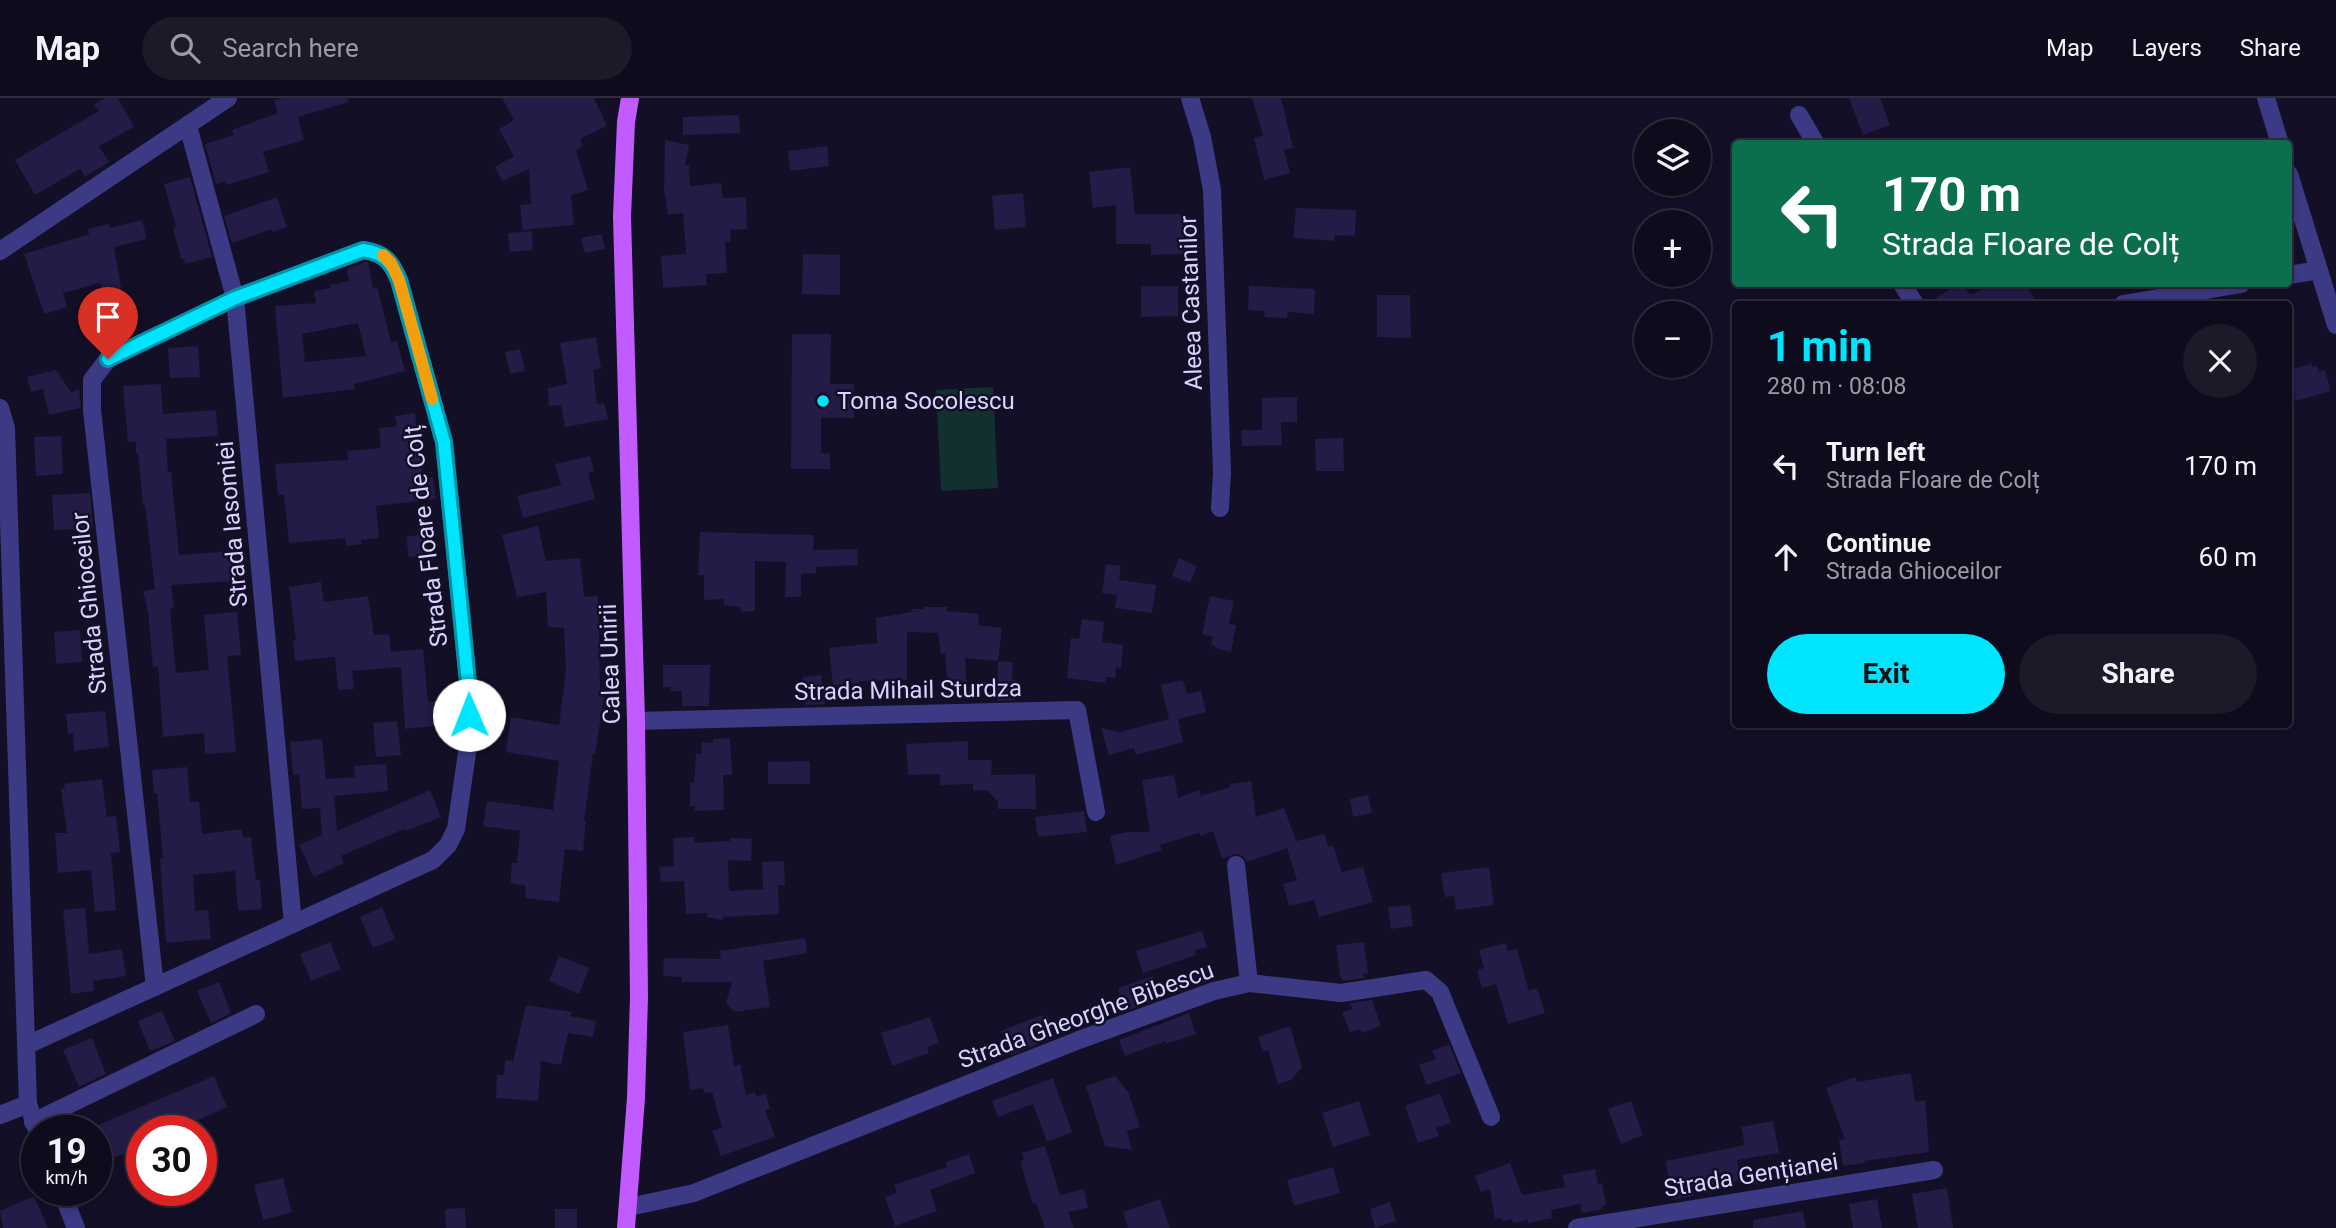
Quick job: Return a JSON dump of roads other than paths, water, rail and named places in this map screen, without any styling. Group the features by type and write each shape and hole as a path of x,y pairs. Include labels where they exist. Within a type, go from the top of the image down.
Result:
{"main road":[{"name":"Calea Unirii","path":"626,1228 636,1098 639,997 636,721 622,216 626,122 630,98"}],"street":[{"path":"0,251 228,98"},
{"name":"Aleea Castanilor","path":"1190,98 1202,137 1212,190 1222,472 1220,508"},
{"path":"2266,98 2279,140"},
{"path":"1799,115 1814,140"},
{"name":"Strada Iasomiei","path":"188,125 235,298 293,924"},
{"path":"2292,184 2336,325"},
{"name":"Strada Floare de Colț","path":"27,1045 433,860 448,845 456,829 469,739 469,692 444,442 399,280 391,263 376,252 363,250 235,298"},
{"path":"2292,274 2319,270"},
{"path":"2141,301 2223,287"},
{"name":"Strada Ghioceilor","path":"155,987 92,410 92,380 108,359 235,298"},
{"path":"0,408 6,428 28,1104 32,1115"},
{"name":"Strada Mihail Sturdza","path":"636,721 1077,710 1096,811"},
{"path":"1236,865 1249,983"},
{"name":"Strada Gheorghe Bibescu","path":"629,1208 694,1193 1079,1040 1214,991 1249,983 1341,993 1426,980 1440,992 1490,1117"},
{"path":"57,1115 256,1014"},
{"path":"0,1115 28,1104"},
{"name":"Strada Gențianei","path":"1577,1228 1934,1170"},
{"path":"67,1206 76,1228"}],"place":[{"name":"Toma Socolescu","path":"823,401"}]}
